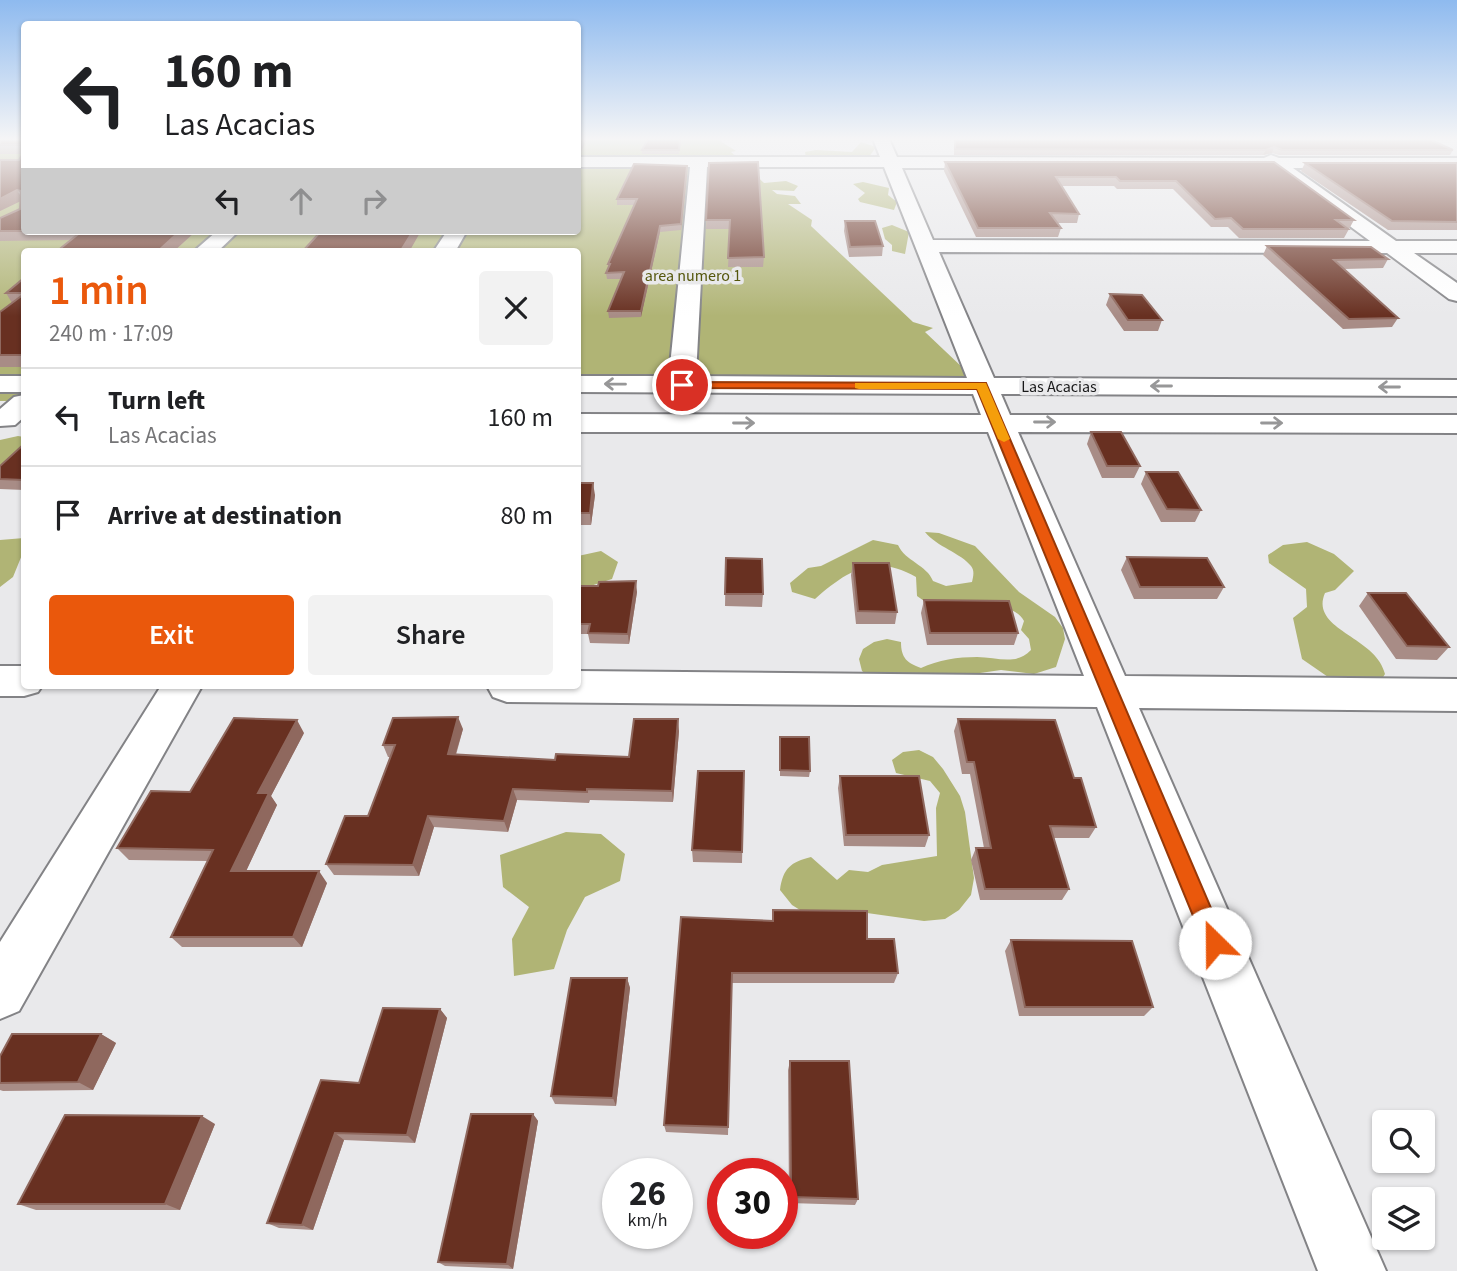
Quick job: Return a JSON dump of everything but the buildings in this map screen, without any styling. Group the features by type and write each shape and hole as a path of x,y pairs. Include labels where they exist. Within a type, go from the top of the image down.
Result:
{"street":[{"path":"682,385 696,198"},
{"path":"906,198 989,404 1352,1271"},
{"path":"1325,198 1457,294"},
{"path":"209,248 224,235"},
{"path":"925,246 1457,247"},
{"path":"0,383 21,384"},
{"name":"Las Acacias","path":"581,384 682,385 989,404 1457,424"},
{"name":"Las Acacias","path":"581,423 989,404 1457,388"},
{"path":"0,681 21,681"},
{"path":"581,686 1457,695"},
{"path":"0,992 180,689"}],"green space":[{"name":"area numero 1","path":"0,198 21,198 21,235 581,235 581,198 797,198 801,204 788,204 812,220 811,226 913,322 933,328 925,332 982,386 581,392 581,248 21,248 21,401 0,401"},
{"path":"892,198 897,202 894,210 860,202 858,199"},
{"path":"892,225 909,232 905,254 892,251 892,245 885,239 882,228"},
{"path":"21,436 21,458 0,475 0,440"},
{"path":"925,532 939,533 975,546 1019,592 1055,617 1063,628 1065,639 1056,667 1034,674 1001,670 945,678 900,674 887,680 872,679 862,671 859,659 863,649 874,642 887,639 901,642 906,659 921,668 941,661 963,658 1006,660 1019,658 1031,650 1029,639 1021,630 1024,621 1017,613 994,605 927,603 917,596 916,577 887,566 862,568 850,573 815,599 792,592 790,583 808,568 821,566 873,540 898,545 933,581 946,586 972,582 971,566"},
{"path":"21,538 21,557 13,577 0,587 0,540"},
{"path":"1307,542 1334,554 1354,571 1335,590 1325,593 1323,606 1326,616 1335,625 1379,661 1385,674 1380,682 1331,679 1302,659 1293,618 1307,607 1306,589 1269,563 1268,555 1283,545"},
{"path":"601,551 618,562 612,579 581,589 581,555"},
{"path":"919,750 933,757 943,769 960,796 965,812 974,878 971,895 959,910 945,919 924,921 867,913 808,915 792,905 780,890 781,882 789,867 804,859 811,857 837,880 849,870 868,872 882,865 937,856 936,808 940,793 930,781 896,773 892,760 903,752"},
{"path":"566,832 601,834 625,854 620,881 585,897 567,930 554,969 514,976 512,939 529,907 503,887 500,855"}],"slow traffic":[{"path":"859,385 982,386 1004,439"}],"route":[{"path":"682,385 982,386 1215,943"}]}
